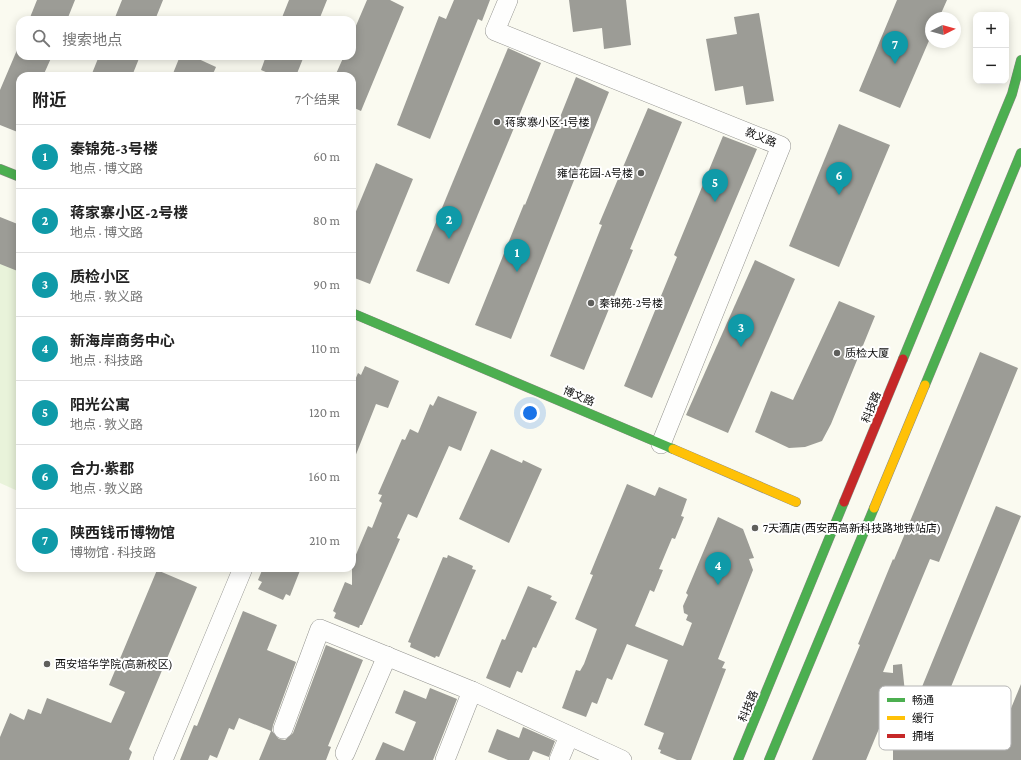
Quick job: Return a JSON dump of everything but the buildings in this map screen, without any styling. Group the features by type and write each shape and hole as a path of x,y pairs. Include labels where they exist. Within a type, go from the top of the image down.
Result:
{"main road":[{"name":"科技路","path":"738,760 1012,94 1021,60"},
{"path":"770,760 1021,153"},
{"path":"0,169 16,175"},
{"name":"博文路","path":"356,315 796,502"}],"street":[{"name":"敦义路","path":"508,0 495,30 781,146 661,444"},
{"path":"163,760 241,572"},
{"path":"283,729 320,629 472,691 622,760"},
{"path":"345,753 387,656"},
{"path":"445,760 472,691"},
{"path":"559,760 568,736"}],"green space":[{"path":"0,260 16,266 16,490 0,483"}],"traffic: fast":[{"path":"903,359 1012,94 1021,60"},
{"path":"925,385 1021,153"},
{"path":"0,169 16,175"},
{"path":"356,315 673,449"},
{"path":"738,760 844,502"},
{"path":"769,760 874,508"}],"traffic: slow":[{"path":"874,508 925,385"},
{"path":"673,449 796,502"}],"traffic: jam":[{"path":"844,502 903,359"}],"place":[{"name":"陕西钱币博物馆","path":"895,64"},
{"name":"蒋家寨小区-1号楼","path":"497,122"},
{"name":"雍信花园-A号楼","path":"641,173"},
{"name":"合力·紫郡","path":"839,195"},
{"name":"阳光公寓","path":"715,202"},
{"name":"蒋家寨小区-2号楼","path":"449,239"},
{"name":"秦锦苑-3号楼","path":"517,272"},
{"name":"秦锦苑-2号楼","path":"591,303"},
{"name":"质检小区","path":"741,347"},
{"name":"质检大厦","path":"837,353"},
{"name":"7天酒店(西安西高新科技路地铁站店)","path":"755,528"},
{"name":"新海岸商务中心","path":"718,585"},
{"name":"西安培华学院(高新校区)","path":"47,664"}]}
